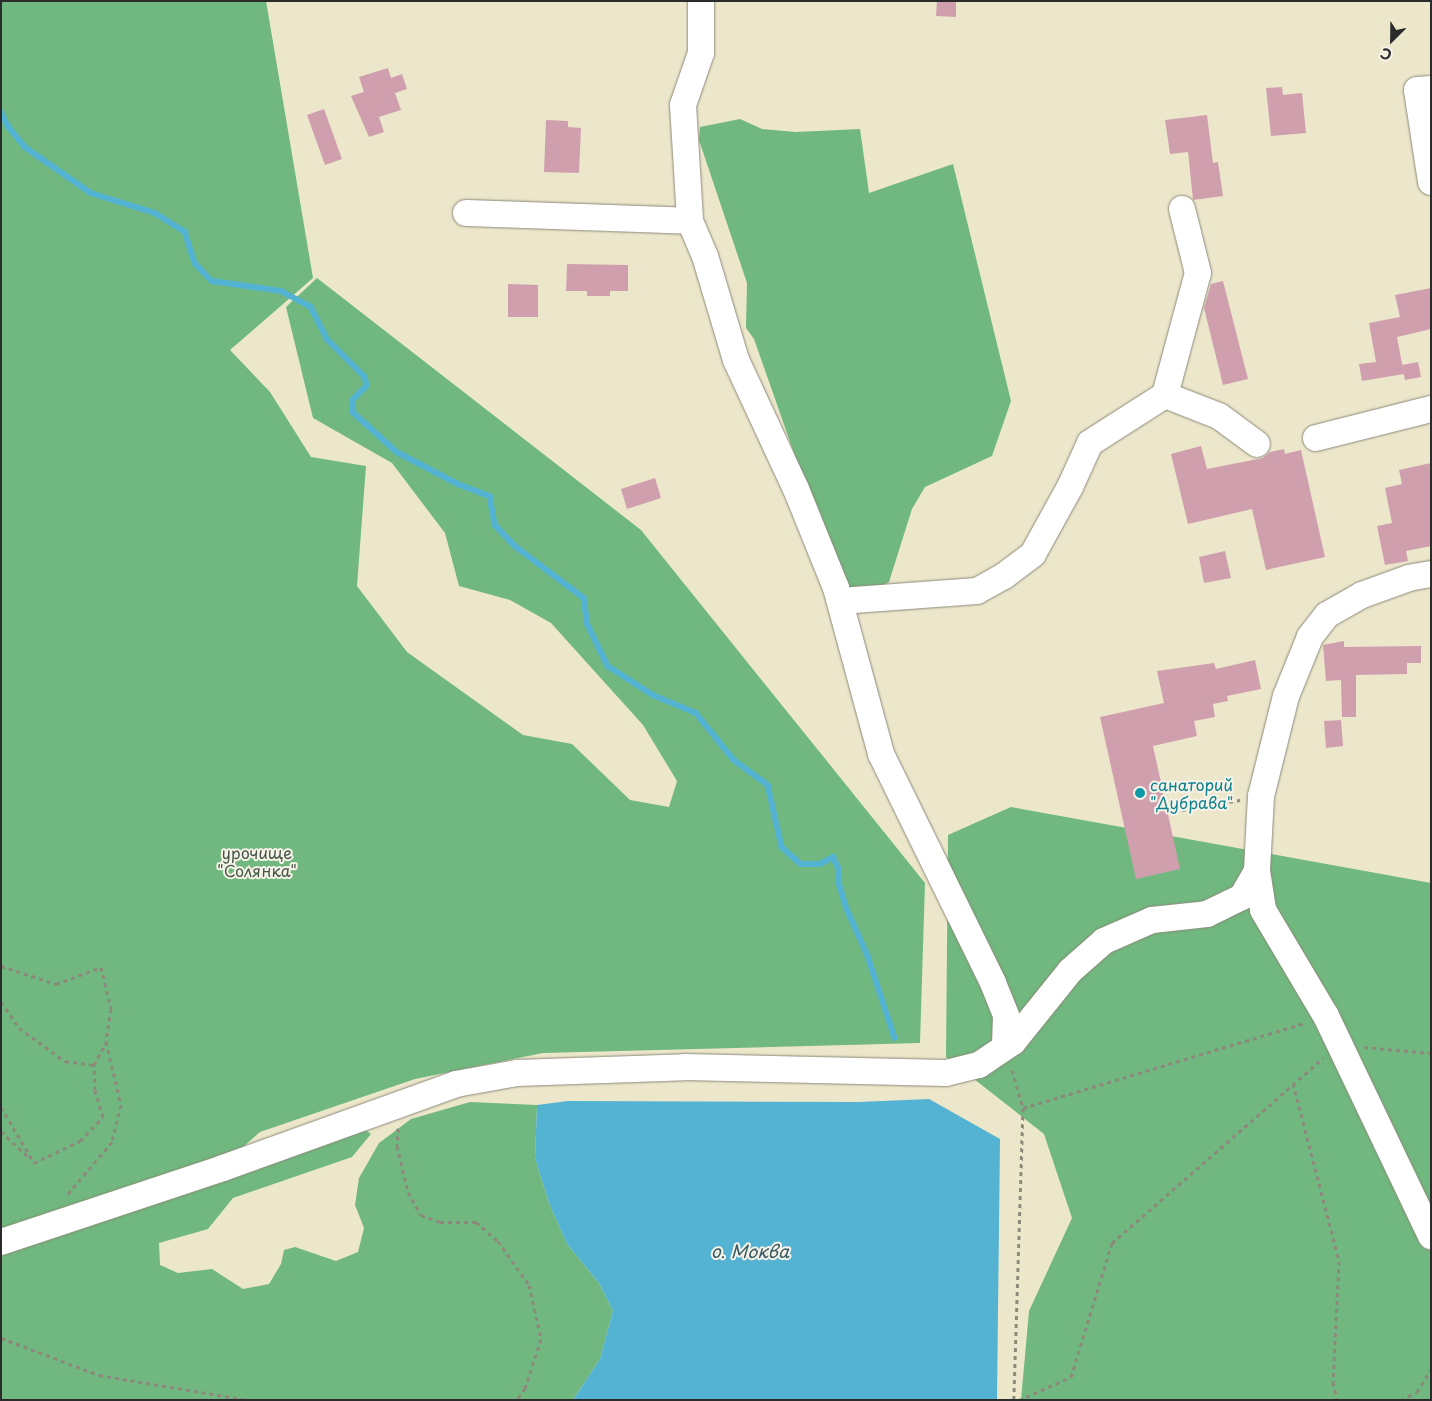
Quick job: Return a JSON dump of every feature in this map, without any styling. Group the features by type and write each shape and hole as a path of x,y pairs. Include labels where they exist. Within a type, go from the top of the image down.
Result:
{"street":[{"path":"701,1 701,53 683,105 690,221 705,256 736,360 796,489 838,594 880,754 993,983 1006,1016 1005,1047"},
{"path":"1424,89 1431,182"},
{"path":"838,594 978,590 1004,576 1033,554 1070,487 1090,443 1165,395 1198,273 1182,209"},
{"path":"466,213 690,221"},
{"path":"1165,395 1219,416 1257,444"},
{"path":"1316,438 1431,409"},
{"path":"1431,574 1409,578 1362,595 1327,615 1310,637 1286,696 1260,796 1257,870 1263,910 1326,1016 1431,1236"},
{"path":"1,1242 400,1106 456,1084 516,1073 684,1067 946,1074 979,1065 1013,1042 1070,971 1104,940 1152,920 1207,914 1242,897 1257,870"}],"path":[{"path":"1182,810 1260,796"},
{"path":"1,966 56,984 101,967 111,1009 106,1042 94,1065 95,1090 103,1117 80,1141 34,1163"},
{"path":"1,1002 19,1028 65,1061 94,1065"},
{"path":"1023,1108 1326,1016"},
{"path":"60,1203 112,1142 121,1105 106,1042"},
{"path":"1019,1400 1071,1377 1112,1243 1339,1044 1431,1053"},
{"path":"1005,1047 1023,1108 1014,1400"},
{"path":"1293,1083 1339,1261 1333,1382 1337,1400"},
{"path":"400,1106 397,1146 408,1192 421,1215 440,1222 476,1222 498,1241 529,1285 541,1338 525,1388 517,1400"},
{"path":"1,1108 34,1163"},
{"path":"1,1132 34,1163"},
{"path":"1,1338 99,1375 248,1400"},
{"path":"1401,1400 1417,1392 1431,1370"}],"green space":[{"name":"урочище \"Солянка\"","path":"1,1 266,1 313,278 230,350 270,392 311,457 366,466 357,586 407,652 523,735 572,744 630,800 669,807 677,781 643,725 551,623 510,600 459,586 445,533 392,463 313,418 286,307 317,278 641,530 925,883 920,1043 543,1053 415,1079 260,1132 201,1184 364,1129 371,1134 352,1157 233,1198 208,1229 159,1243 160,1265 178,1273 212,1269 243,1289 269,1284 281,1264 284,1250 295,1247 336,1261 358,1252 364,1228 355,1205 359,1178 379,1143 411,1119 470,1102 537,1105 535,1158 549,1203 567,1244 599,1283 613,1311 600,1359 573,1400 1,1400"},
{"path":"740,119 762,129 796,132 860,129 869,193 953,164 1011,401 992,456 925,487 912,509 889,582 866,594 842,590 754,339 746,328 747,283 699,140 700,127"},
{"path":"1011,807 1431,883 1431,1400 1021,1400 1029,1311 1072,1218 1044,1134 946,1057 948,835"}],"water":[{"name":"о. Моква","path":"929,1099 1000,1139 997,1400 573,1400 600,1359 613,1311 599,1283 567,1244 549,1203 535,1158 537,1105 568,1101 859,1102"}],"building":[{"path":"937,1 956,1 956,17 936,16"},
{"path":"388,68 391,78 402,74 407,89 395,93 401,110 379,117 384,132 369,137 351,96 364,92 359,77"},
{"path":"1282,87 1283,95 1302,93 1306,133 1271,136 1266,88"},
{"path":"324,109 342,159 325,165 307,115"},
{"path":"1207,115 1213,163 1218,162 1223,196 1193,200 1188,152 1170,154 1165,120"},
{"path":"546,120 568,121 568,127 581,128 579,173 544,172"},
{"path":"567,264 628,265 628,291 610,291 610,296 587,296 587,291 566,291"},
{"path":"1223,281 1248,379 1223,385 1204,308 1211,284"},
{"path":"508,284 538,285 538,317 508,317"},
{"path":"1431,288 1431,329 1397,337 1404,374 1362,381 1359,364 1376,362 1369,323 1400,317 1395,295"},
{"path":"1418,362 1421,377 1405,380 1402,365"},
{"path":"1201,446 1207,469 1263,458 1270,452 1284,449 1285,454 1301,450 1325,557 1266,570 1252,509 1188,524 1171,454"},
{"path":"1431,463 1431,546 1406,551 1408,561 1385,565 1377,526 1392,523 1385,488 1402,484 1399,470"},
{"path":"655,478 661,498 627,509 621,489"},
{"path":"1225,551 1231,578 1204,583 1199,557"},
{"path":"1344,641 1344,647 1421,646 1421,663 1407,663 1407,674 1356,675 1356,717 1342,717 1341,680 1326,681 1323,645"},
{"path":"1255,660 1261,689 1227,696 1228,701 1213,704 1215,717 1194,721 1197,736 1153,746 1180,869 1136,879 1100,717 1164,703 1157,671 1214,663 1216,669"},
{"path":"1341,720 1343,746 1326,748 1324,721"}],"waterway":[{"path":"1,112 8,126 25,147 91,193 155,213 185,232 195,263 212,281 281,291 311,307 327,339 365,377 367,386 353,400 353,412 397,452 458,484 490,496 495,525 515,546 584,598 588,625 608,666 653,695 696,713 734,760 768,785 782,847 801,864 820,864 833,857 839,869 839,883 847,909 868,956 895,1038"}],"place":[{"name":"санаторий \"Дубрава\"","path":"1140,793"}]}
